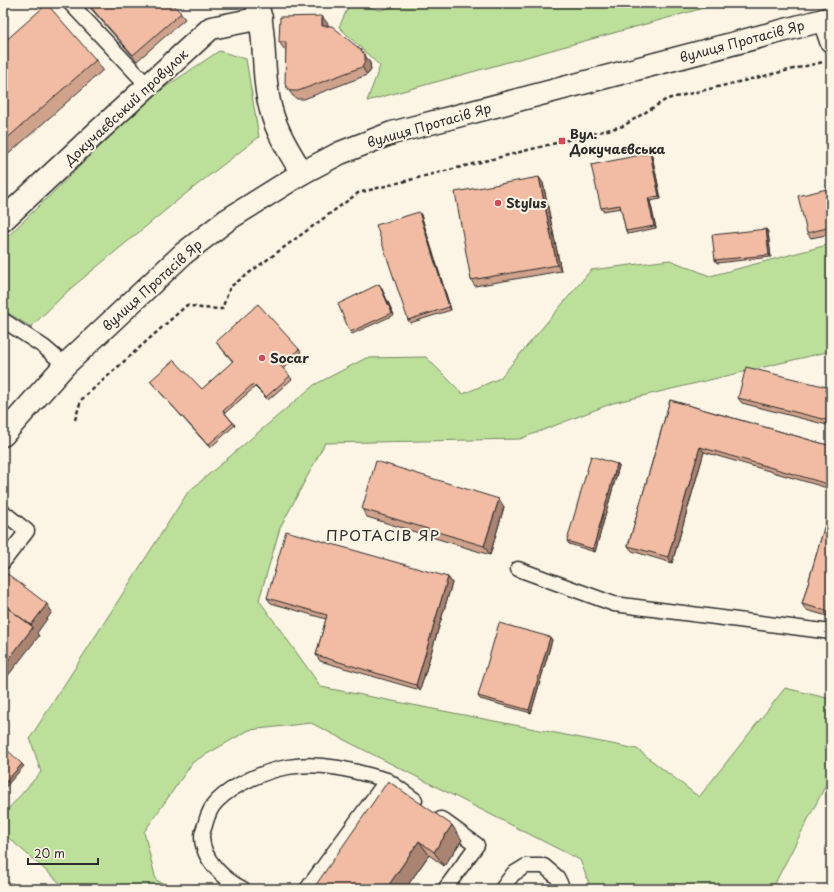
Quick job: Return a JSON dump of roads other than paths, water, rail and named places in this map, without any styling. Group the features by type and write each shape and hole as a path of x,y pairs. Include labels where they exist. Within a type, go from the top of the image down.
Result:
{"main road":[{"name":"Докучаєвський провулок","path":"3,220 211,28 259,11 265,77 271,109 280,134 302,173"},
{"name":"вулиця Протасів Яр","path":"3,435 65,365 182,254 227,220 302,173 340,153 392,133 828,19"},
{"path":"828,19 831,41"}],"lane":[{"path":"70,3 148,86"},
{"path":"3,320 44,347 65,365"},
{"path":"3,512 27,531 3,562"},
{"path":"518,569 614,604 831,632"},
{"path":"243,889 221,874 206,855 202,836 207,816 217,801 236,787 258,775 288,767 315,765 350,770 387,780 477,845 446,889"},
{"path":"307,889 387,780"},
{"path":"502,889 513,874 526,866 544,866 557,877 563,889"}],"place":[{"name":"Вул. Докучаєвська","path":"562,141"},
{"name":"Stylus","path":"498,203"},
{"name":"Socar","path":"262,358"}],"district":[{"name":"ПРОТАСІВ ЯР","path":"383,536"}]}
